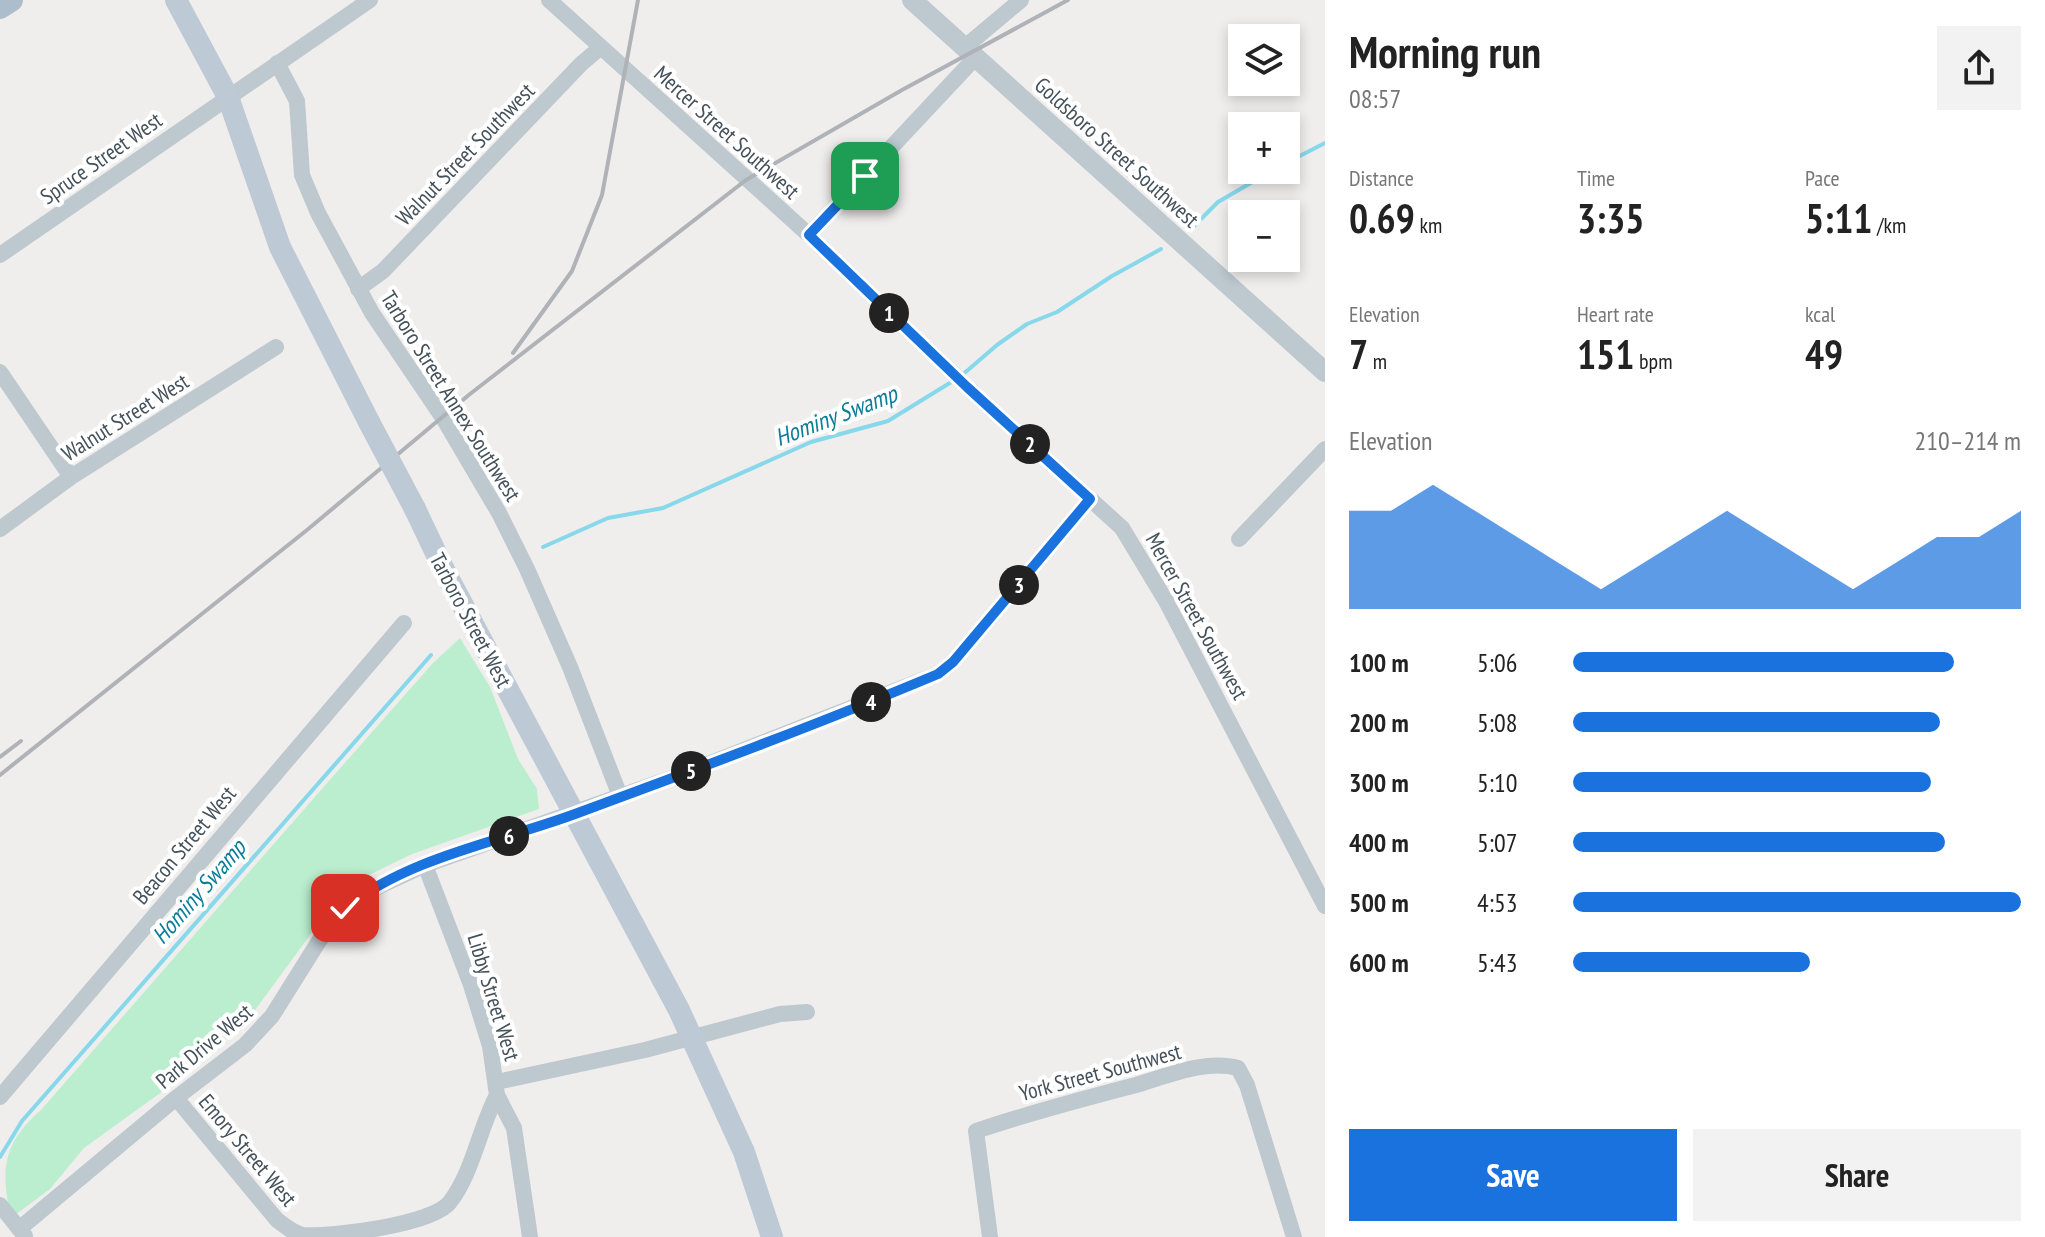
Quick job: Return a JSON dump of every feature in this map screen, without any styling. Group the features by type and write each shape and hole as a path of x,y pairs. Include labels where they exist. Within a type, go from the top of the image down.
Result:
{"main road":[{"path":"0,7 11,0"},
{"name":"Tarboro Street West","path":"176,0 228,97 280,247 450,582 652,958 740,1141 772,1237"}],"street":[{"name":"Spruce Street West","path":"0,255 370,0"},
{"name":"Mercer Street Southwest","path":"549,0 809,235 967,387 1122,528 1181,629 1325,906"},
{"name":"Goldsboro Street Southwest","path":"912,0 1325,372"},
{"path":"809,235 970,52 1021,0"},
{"name":"Walnut Street Southwest","path":"358,289 383,271 581,64 601,47"},
{"name":"Tarboro Street Annex Southwest","path":"277,63 297,101 302,175 318,213 358,289 443,418 499,513 570,667 620,796"},
{"name":"Walnut Street West","path":"0,529 71,477 276,347"},
{"path":"0,372 71,477"},
{"path":"1239,539 1325,449"},
{"name":"Park Drive West","path":"23,1233 176,1098 245,1045 264,1026 292,988 331,923 345,908 371,890 425,865 574,814 938,674 953,662 1090,499"},
{"name":"Beacon Street West","path":"0,1097 404,623"},
{"name":"Libby Street West","path":"425,865 471,985 490,1046 497,1089 514,1128 530,1237"},
{"path":"497,1089 780,1014 807,1012"},
{"name":"York Street Southwest","path":"990,1237 976,1131 1038,1110 1195,1069 1227,1065 1238,1068 1247,1085 1294,1237"},
{"name":"Emory Street West","path":"176,1098 277,1220 294,1232 318,1237 400,1226 445,1209 465,1177 497,1089"},
{"path":"0,1205 23,1233"}],"green space":[{"path":"460,638 490,687 518,759 537,789 539,809 412,854 365,877 332,905 250,1017 192,1070 84,1148 50,1189 11,1218 6,1185 8,1158 28,1122 433,663"}],"waterway":[{"name":"Hominy Swamp","path":"1300,156 1325,143"},
{"name":"Hominy Swamp","path":"1194,226 1218,202 1249,184"},
{"name":"Hominy Swamp","path":"961,376 1027,324 1057,312 1161,249"},
{"name":"Hominy Swamp","path":"543,547 608,518 663,508 811,442 888,421 953,381"},
{"name":"Hominy Swamp","path":"0,1157 22,1121 431,655"}],"railway":[{"path":"513,353 572,271 602,195 638,0"},
{"path":"0,775 307,530 470,394 746,180 902,90 1068,0"},
{"path":"0,757 21,741"}],"route":[{"path":"345,908 371,890 425,865 680,775 938,674 953,662 1090,499 967,387 809,235 865,176"}]}
